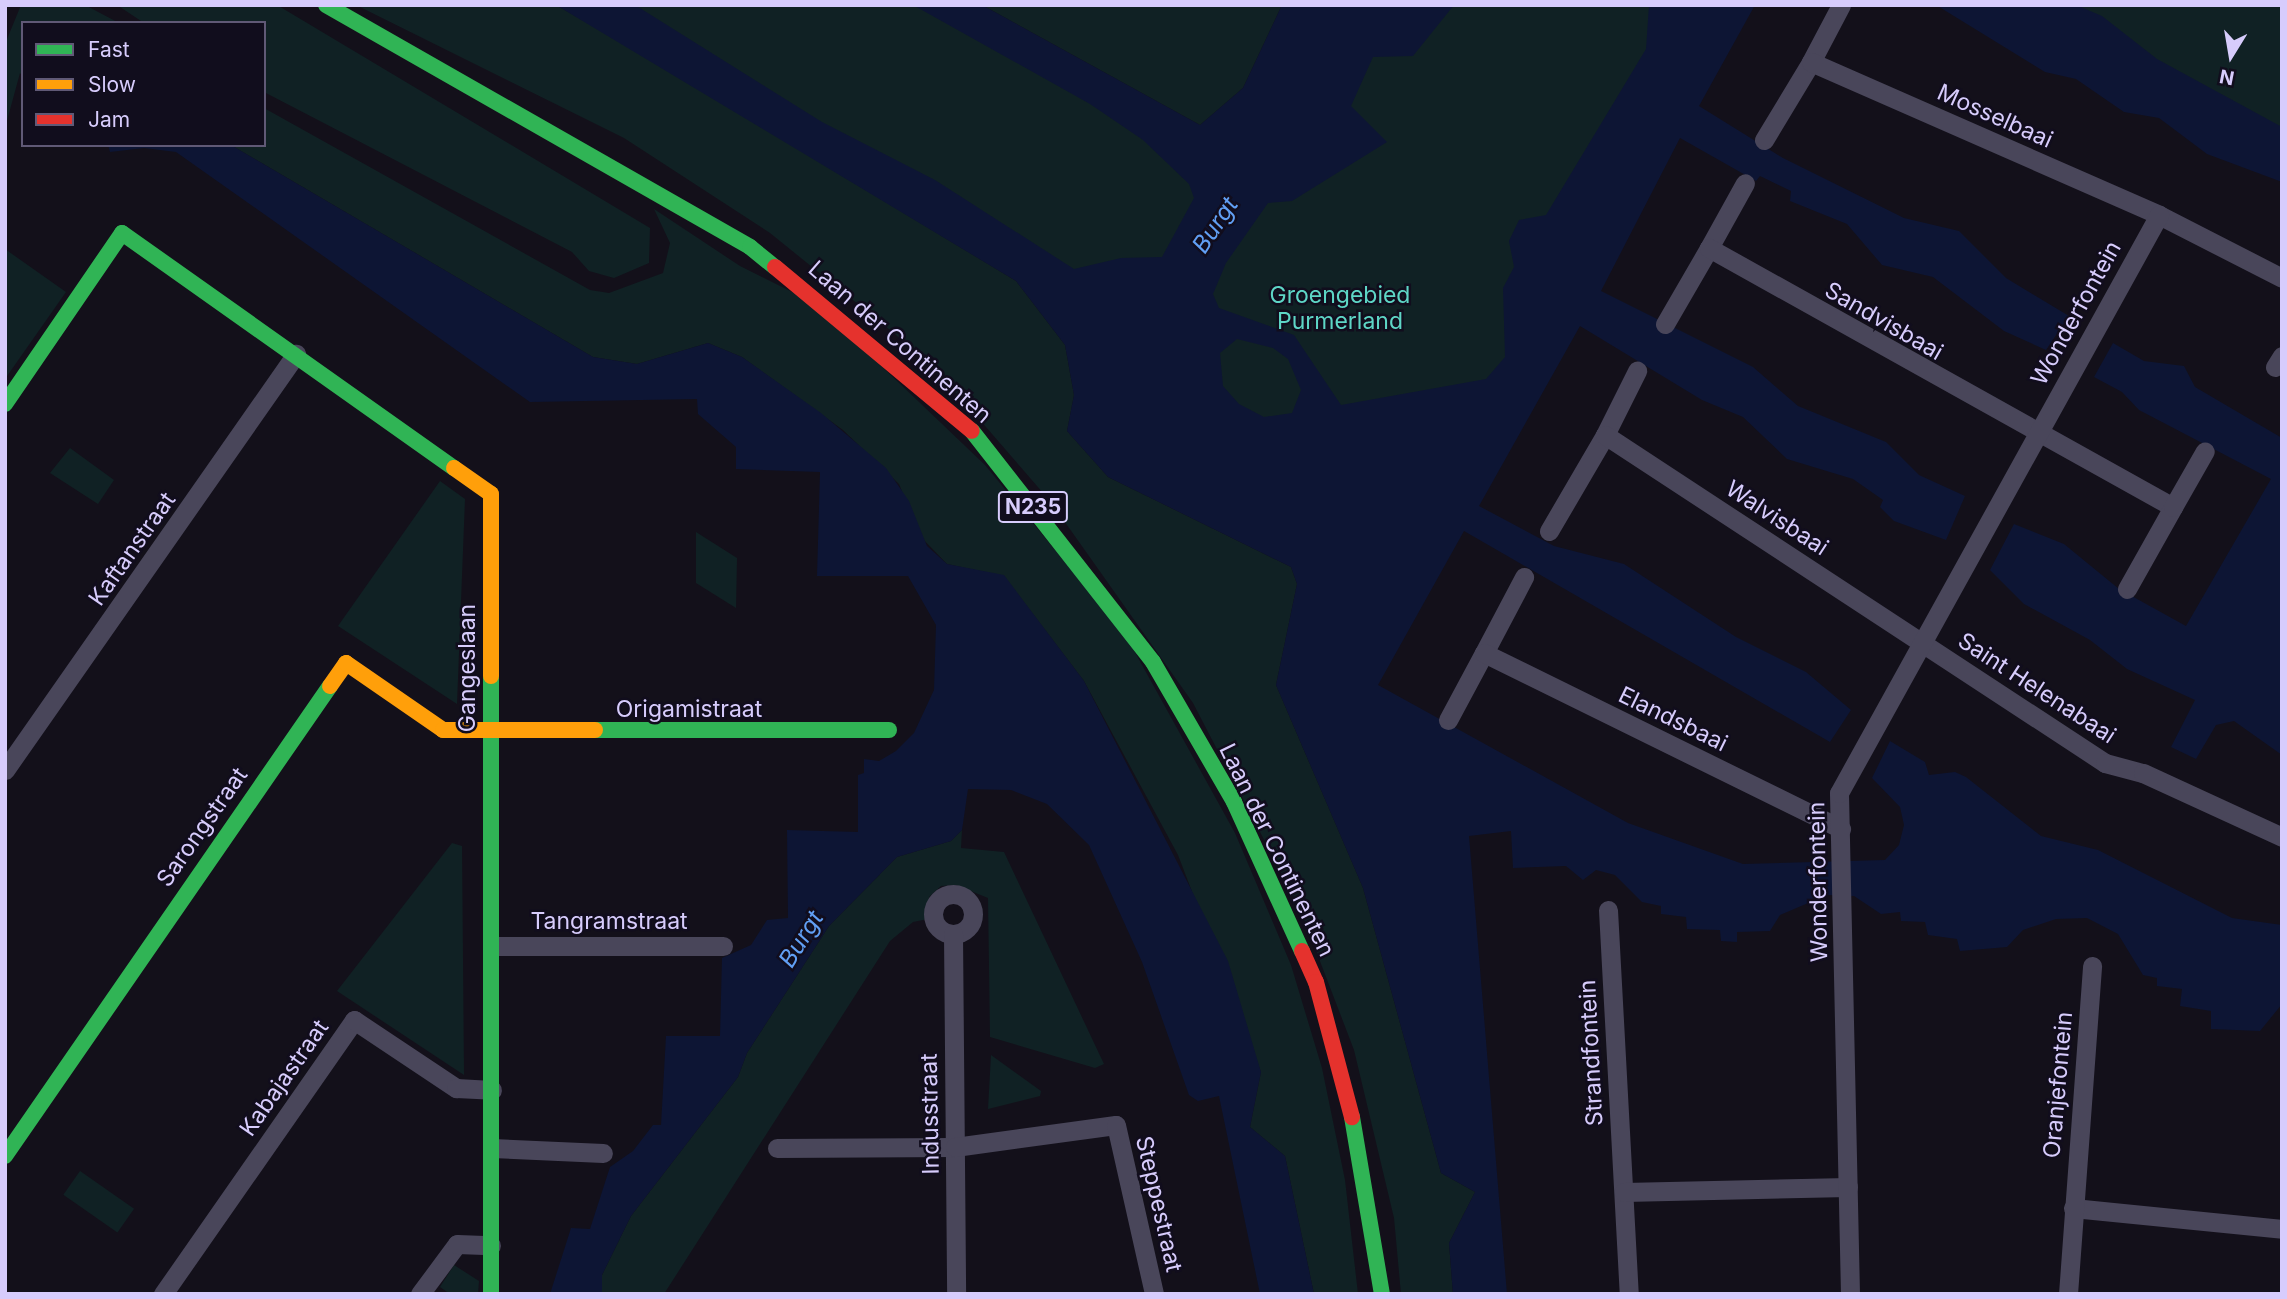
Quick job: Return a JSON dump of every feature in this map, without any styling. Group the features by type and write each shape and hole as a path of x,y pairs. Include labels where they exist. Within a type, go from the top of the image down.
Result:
{"street":[{"name":"Laan der Continenten","path":"326,5 750,247 943,404 1006,472 1153,662 1255,850 1315,982 1362,1154 1382,1294"},
{"path":"1764,140 1811,62 1841,5"},
{"name":"Mosselbaai","path":"1811,62 2159,215 2282,278"},
{"path":"1665,324 1745,183"},
{"name":"Wonderfontein","path":"1850,1294 1844,900 1839,793 2159,215"},
{"name":"Gangeslaan","path":"5,404 122,233 491,494 490,733 494,946 491,1294"},
{"name":"Sandvisbaai","path":"1709,248 2036,435"},
{"name":"Kaftanstraat","path":"5,770 296,354"},
{"path":"1549,531 1605,435 1637,371"},
{"name":"Walvisbaai","path":"1605,435 1922,642"},
{"path":"2036,435 2173,507"},
{"path":"2127,589 2205,451"},
{"path":"1448,720 1524,577"},
{"name":"Saint Helenabaai","path":"1922,642 2105,763 2143,773 2282,837"},
{"name":"Elandsbaai","path":"1484,653 1841,829"},
{"name":"Sarongstraat","path":"7,1152 346,663 443,730 490,733"},
{"name":"Origamistraat","path":"490,733 889,730"},
{"name":"Strandfontein","path":"1608,910 1629,1294"},
{"name":"Indusstraat","path":"953,934 956,1294"},
{"name":"Tangramstraat","path":"494,946 723,946"},
{"name":"Oranjefontein","path":"2068,1294 2092,966"},
{"name":"Kabajastraat","path":"163,1294 354,1020 456,1088 492,1090"},
{"name":"Steppestraat","path":"955,1147 1116,1125 1154,1294"},
{"path":"777,1148 955,1147"},
{"path":"492,1148 603,1153"},
{"path":"1624,1192 1848,1187"},
{"path":"2073,1208 2282,1229"},
{"path":"420,1294 457,1244 491,1245"}],"green space":[{"path":"21,5 85,5 115,21 21,21 21,74 5,128 5,44"},
{"path":"117,5 277,5 650,228 649,263 614,278 589,271 572,252 266,93 266,21 141,21"},
{"path":"356,5 556,5 626,45 1016,281 1065,345 1074,395 1067,431 1108,477 1291,567 1297,584 1276,685 1363,888 1441,1173 1475,1192 1449,1243 1453,1294 1401,1294 1394,1218 1354,1050 1300,909 1193,703 1050,501 960,397 895,334 770,233 624,138"},
{"name":"Groengebied Purmerland","path":"578,5 951,5 1239,166 1363,5 1720,5 1418,515 1212,449 1042,273"},
{"path":"982,5 1282,5 1243,88 1200,125"},
{"path":"2014,5 2282,5 2282,147"},
{"path":"266,109 590,290 609,293 663,273 670,243 654,209 740,266 798,295 874,359 985,465 1126,636 1235,833 1291,965 1322,1068 1345,1180 1358,1294 1314,1294 1285,1156 1250,1127 1261,1072 1178,855 1084,681 1004,576 947,564 920,536 899,484 843,430 742,357 708,343 637,364 593,357 234,147 266,147"},
{"path":"5,249 66,292 5,379"},
{"path":"70,448 114,480 98,504 50,473"},
{"path":"440,481 465,499 457,704 338,626"},
{"path":"696,532 737,558 736,608 696,583"},
{"path":"962,830 961,848 1004,852 1104,1064 1095,1068 990,1037 988,898 956,885 941,886 929,897 928,919 913,922 890,941 664,1294 602,1294 602,1275 631,1216 738,1077 747,1053 829,926 897,857 951,841"},
{"path":"452,843 462,846 464,1075 337,991"},
{"path":"991,1055 1041,1091 1040,1096 988,1109"},
{"path":"80,1171 134,1209 117,1233 63,1195"},
{"path":"454,1265 479,1281 478,1294 450,1294 440,1287"}],"water":[{"name":"Burgt","path":"556,5 635,5 822,122 935,180 1074,269 1121,258 1162,257 1194,198 1189,184 1143,140 1090,104 913,5 982,5 1200,125 1243,88 1282,5 1454,5 1413,56 1373,57 1351,106 1387,142 1292,201 1268,203 1226,263 1213,294 1219,308 1294,335 1341,405 1486,379 1505,357 1503,288 1514,267 1509,241 1519,220 1546,215 1646,49 1649,5 1755,5 1699,106 1783,158 1904,218 1959,231 2006,278 2069,316 2046,350 2004,331 1933,277 1882,265 1847,224 1790,201 1791,191 1760,176 1756,181 1680,138 1601,291 1753,367 1798,406 1886,442 1919,475 1965,496 1946,540 1894,521 1880,507 1883,500 1853,479 1787,459 1743,417 1702,400 1580,326 1479,506 1554,546 1624,564 1736,637 1806,672 1851,710 1830,742 1464,531 1378,685 1628,823 1743,864 1885,860 1899,845 1904,825 1900,807 1872,778 1890,741 1925,762 1929,775 1955,772 1966,777 2041,836 2098,850 2232,918 2282,925 2282,1004 2260,1031 2211,1029 2211,1011 2180,1006 2182,989 2157,986 2157,978 2143,975 2118,934 2087,918 2056,919 2023,930 2007,947 1960,951 1957,939 1928,935 1925,922 1901,921 1900,912 1881,914 1854,896 1827,895 1780,915 1770,931 1737,932 1737,942 1721,941 1720,930 1687,929 1686,917 1661,914 1661,906 1642,902 1615,875 1596,870 1583,880 1566,866 1513,868 1511,831 1469,836 1507,1294 1453,1294 1449,1243 1475,1192 1441,1173 1363,888 1276,685 1297,584 1291,567 1108,477 1067,431 1074,395 1065,345 1016,281","holes":["1237,339 1273,348 1288,359 1301,390 1292,413 1264,417 1239,404 1223,386 1220,353"]},
{"path":"1936,5 2076,5 2102,16 2157,59 2282,127 2282,182 2207,154 2159,118 2124,112 2076,79 2045,72"},
{"name":"Burgt","path":"109,147 234,147 593,357 637,364 708,343 742,357 821,413 886,468 909,501 927,546 947,564 1004,575 1084,681 1228,961 1261,1072 1250,1127 1285,1156 1314,1294 1260,1294 1219,1096 1198,1101 1189,1095 1142,962 1089,845 1047,804 1011,790 968,789 962,830 951,841 897,857 829,926 747,1053 738,1077 631,1216 602,1275 602,1294 550,1294 571,1228 590,1229 610,1167 633,1151 653,1125 661,1125 666,1036 720,1036 722,958 751,945 767,920 788,918 787,830 858,832 858,775 864,773 864,759 879,761 896,751 914,733 934,690 936,625 908,576 817,576 820,472 736,469 736,447 698,414 697,399 530,402 176,152 144,148 110,152"},
{"path":"2113,343 2144,361 2184,366 2195,387 2282,438 2282,755 2234,721 2216,725 2196,759 2171,747 2195,700 2127,669 2090,640 2024,604 1990,570 2014,524 2064,544 2119,589 2186,626 2271,479 2139,410 2122,392 2094,377"}],"traffic: fast":[{"path":"326,5 750,247 775,267"},
{"path":"5,404 122,233 454,468"},
{"path":"972,431 1153,662 1234,802 1302,951"},
{"path":"491,676 491,1294"},
{"path":"5,1156 330,686"},
{"path":"595,730 889,730"},
{"path":"1352,1117 1382,1294"}],"traffic: slow":[{"path":"454,468 491,494 491,676"},
{"path":"330,686 346,663 443,730 595,730"}],"traffic: jam":[{"path":"775,267 972,431"},
{"path":"1302,951 1316,982 1352,1117"}]}
